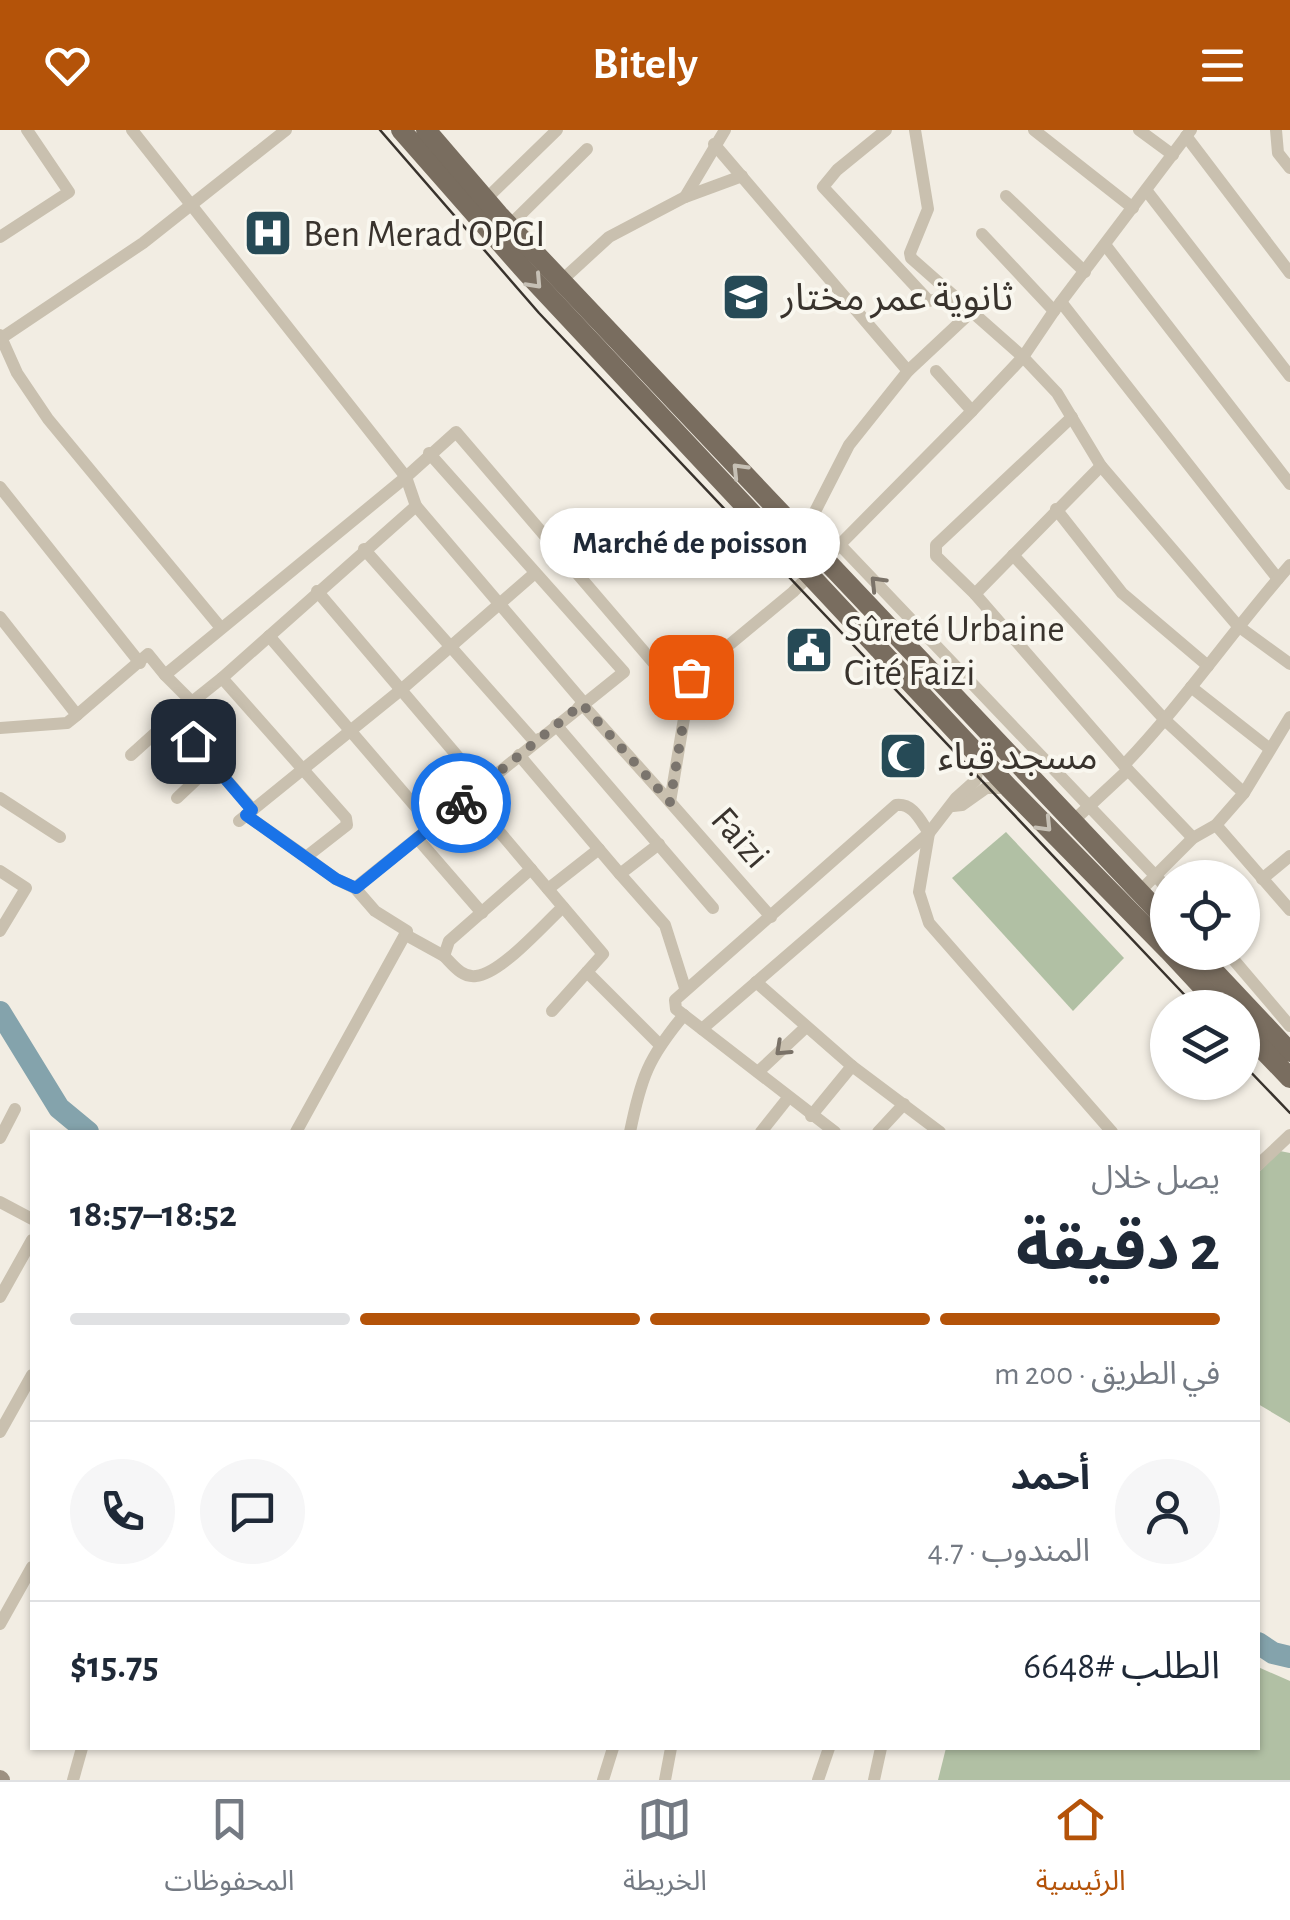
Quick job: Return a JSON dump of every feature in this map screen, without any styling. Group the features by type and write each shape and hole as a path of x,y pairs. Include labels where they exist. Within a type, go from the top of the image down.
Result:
{"main road":[{"path":"401,130 526,272 1150,903"},
{"path":"426,130 509,226 802,537 817,567 981,757 1150,932"},
{"path":"1187,970 1205,990"},
{"path":"1212,970 1283,1049"},
{"path":"1260,1037 1283,1049"}],"street":[{"path":"0,237 69,192 27,130"},
{"path":"132,130 406,476 416,506 670,802"},
{"path":"221,628 48,419 17,373 0,337 143,243 286,130"},
{"path":"485,200 557,130"},
{"path":"685,197 725,130"},
{"path":"886,130 837,170 823,187 928,301 941,298 1023,357 1057,393 1101,466 1238,626 1290,664"},
{"path":"1034,130 1134,208"},
{"path":"1139,130 1172,155"},
{"path":"1276,130 1278,153 1290,168"},
{"path":"919,131 928,209 910,258 966,315"},
{"path":"165,675 456,432 676,690 794,592 1023,357 1189,133 1290,273"},
{"path":"714,144 908,371"},
{"path":"509,226 587,149"},
{"path":"561,281 610,237 685,197 742,176"},
{"path":"1146,190 1290,376"},
{"path":"1006,196 1086,272"},
{"path":"982,234 1057,307 1278,579"},
{"path":"1106,246 1290,484"},
{"path":"802,537 849,445 908,371 966,315"},
{"path":"936,371 972,411"},
{"path":"1072,418 936,545 936,556 975,594 1126,768 1193,838"},
{"path":"356,888 624,672 429,453"},
{"path":"975,594 1101,466"},
{"path":"0,487 140,662"},
{"path":"131,755 416,506"},
{"path":"1056,509 1122,593 1208,666"},
{"path":"840,544 1150,871"},
{"path":"364,549 535,742"},
{"path":"1013,554 1166,721 1244,792"},
{"path":"1072,822 1166,721 1290,564"},
{"path":"246,815 402,689 535,573"},
{"path":"317,591 482,786"},
{"path":"0,617 77,715"},
{"path":"270,636 433,826"},
{"path":"0,728 67,723 148,654 192,702"},
{"name":"Faïzi","path":"691,677 670,802 771,916"},
{"path":"222,678 343,814 346,825 306,857"},
{"path":"1191,687 1270,749"},
{"path":"535,742 582,704"},
{"path":"172,718 213,764 246,815 336,879 356,888 375,911 407,931 297,1130"},
{"path":"556,725 712,908"},
{"path":"1172,860 1193,838 1216,825 1244,792 1287,726"},
{"path":"519,755 665,925 686,988"},
{"path":"976,788 981,757"},
{"path":"177,798 213,764"},
{"path":"702,1029 918,843 956,798 976,788 1009,788"},
{"path":"469,796 603,954 552,1011"},
{"path":"0,798 60,838"},
{"path":"832,1130 676,1009 675,1000 896,805 911,808 930,832 919,892 929,922 1110,1130"},
{"path":"1216,825 1290,910"},
{"path":"417,838 482,913"},
{"path":"918,843 927,856"},
{"path":"620,874 659,844"},
{"path":"548,889 599,849"},
{"path":"1262,878 1290,856"},
{"path":"444,956 449,941 531,869"},
{"path":"0,871 26,888 0,932"},
{"path":"1139,892 1150,882"},
{"path":"406,935 444,956 463,974 476,976 495,970 563,906"},
{"path":"1237,970 1283,1049"},
{"path":"587,972 659,1044"},
{"path":"756,982 852,1066 937,1130"},
{"path":"630,1130 640,1079 659,1044 684,1015"},
{"path":"758,1072 806,1027"},
{"path":"811,1116 852,1066"},
{"path":"764,1130 788,1098"},
{"path":"880,1130 904,1104"},
{"path":"0,1138 14,1109"},
{"path":"1260,1163 1290,1135"},
{"path":"0,1202 30,1219"},
{"path":"0,1298 30,1244"},
{"path":"0,1432 30,1379"},
{"path":"0,1624 30,1571"},
{"path":"74,1780 82,1750"},
{"path":"604,1780 612,1750"},
{"path":"665,1780 671,1750"},
{"path":"818,1780 828,1750"},
{"path":"874,1780 881,1750"}],"green space":[{"path":"1006,832 1124,958 1073,1011 952,878"},
{"path":"1280,1151 1290,1153 1290,1423 1260,1405 1260,1171"},
{"path":"1260,1668 1290,1681 1290,1780 938,1780 946,1750 1260,1750"}],"waterway":[{"path":"0,1012 59,1108 86,1130"},
{"path":"1260,1644 1290,1657"}],"tram line":[{"path":"380,130 539,313 1180,990"},
{"path":"1260,1082 1290,1113"}],"way so far":[{"path":"461,803 582,704 670,802 691,677"}],"place":[{"name":"Ben Merad OPGI","path":"268,233"},
{"name":"ثانوية عمر مختار","path":"746,297"},
{"name":"Sûreté Urbaine Cité Faizi","path":"809,650"},
{"name":"Marché de poisson","path":"691,677"},
{"name":"مسجد قباء","path":"903,756"}],"route":[{"path":"193,741 252,810 246,815 336,879 356,888 461,803"}]}
